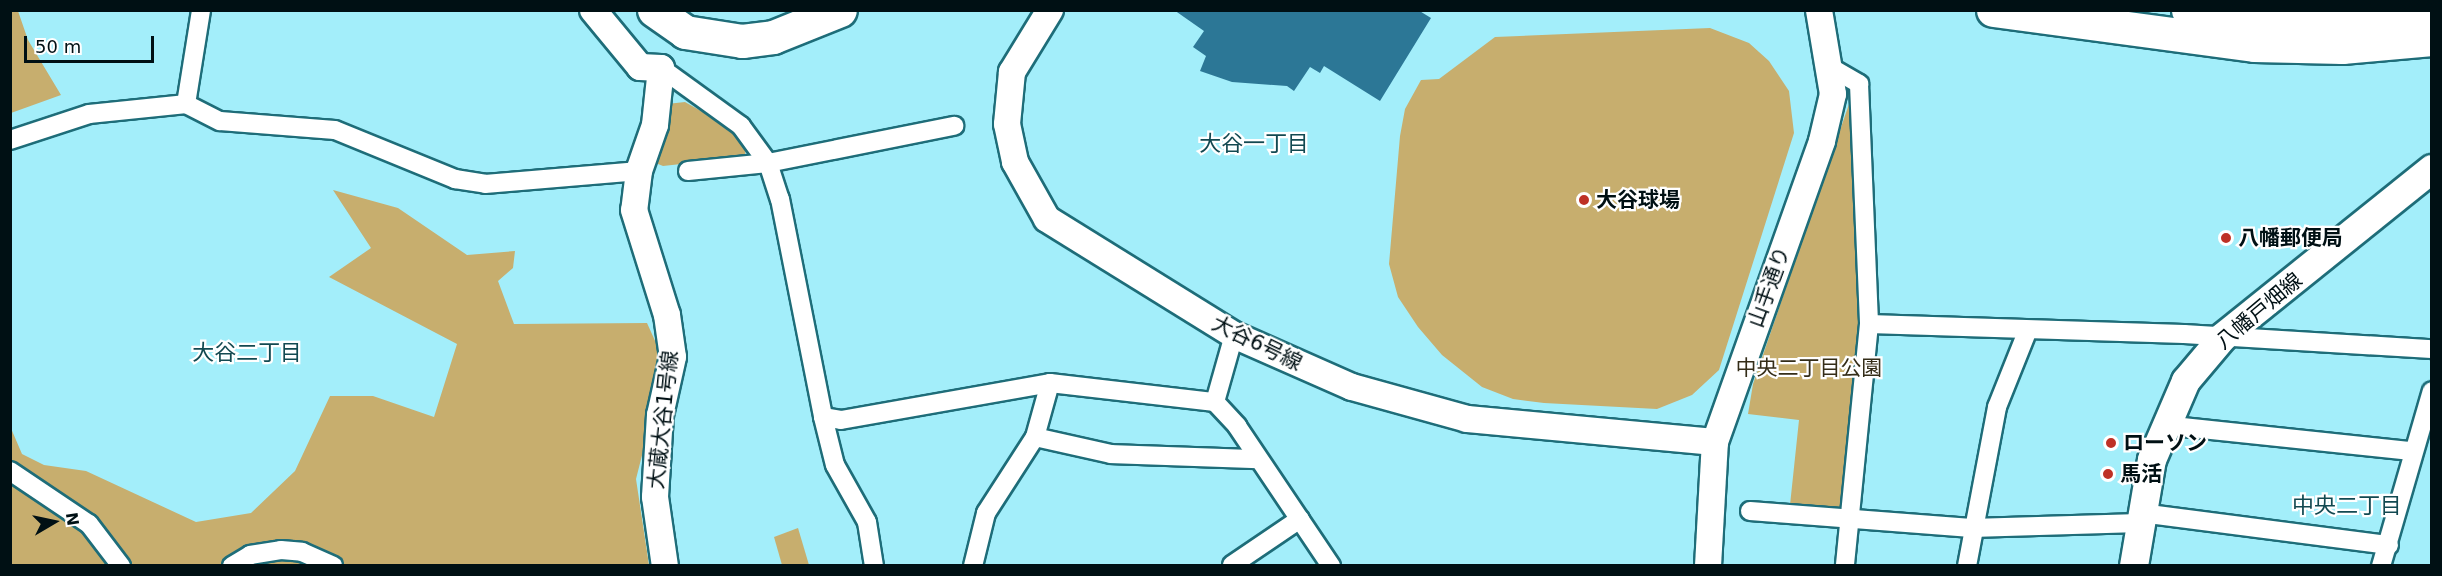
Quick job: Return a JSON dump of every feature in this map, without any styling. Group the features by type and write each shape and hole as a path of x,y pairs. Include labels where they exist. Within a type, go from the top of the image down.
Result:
{"highway":[{"path":"654,10 685,32 742,41 784,34 840,10"},
{"path":"681,10 717,21 754,21 782,10"},
{"path":"1994,10 2254,45 2342,47 2432,39"},
{"path":"2188,10 2301,20 2432,13"}],"main road":[{"name":"八幡戸畑線","path":"2134,566 2140,518 2163,425 2186,381 2223,337 2432,168"}],"street":[{"path":"186,104 201,10"},
{"path":"593,10 640,67 661,68 741,126 768,163 780,199 823,417 835,465 867,522 874,566"},
{"name":"大谷6号線","path":"1050,10 1012,72 1007,124 1026,188 1047,219 1234,335 1352,387 1467,419 1715,442"},
{"name":"山手通り","path":"1708,566 1715,442 1822,141 1833,94 1819,10"},
{"path":"1830,67 1859,84 1869,324 1845,566"},
{"name":"大蔵大谷1号線","path":"661,68 656,125 639,171 634,210 667,315 673,357 660,415 655,497 665,566"},
{"path":"10,140 89,114 186,104 220,120 335,130 455,179 485,184 639,171"},
{"path":"688,171 768,163 954,126"},
{"path":"1869,324 2027,332 2223,337 2432,349"},
{"path":"1967,566 1971,528 1997,407 2027,332"},
{"path":"1215,402 1234,335"},
{"path":"823,417 841,420 1050,383 1215,402 1300,519 1331,566"},
{"path":"973,566 986,513 1035,437 1050,383"},
{"path":"2380,566 2389,545 2410,451 2432,391"},
{"path":"2163,425 2410,451"},
{"path":"1035,437 1111,454 1257,459"},
{"path":"10,471 89,524 121,566"},
{"path":"1750,511 1971,528 2140,518 2389,545"},
{"path":"1232,565 1300,519"},
{"path":"232,566 250,555 280,550 302,552 333,566"}],"green space":[{"path":"10,11 18,11 28,40 61,95 11,113"},
{"name":"大谷球場","path":"1710,28 1749,43 1769,61 1789,91 1794,133 1719,370 1692,395 1657,409 1544,403 1513,399 1482,387 1442,355 1418,327 1398,297 1389,264 1400,136 1405,109 1421,80 1439,79 1495,37"},
{"path":"685,102 717,120 746,144 745,157 663,166 653,162 667,104"},
{"name":"中央二丁目公園","path":"1849,104 1861,323 1842,510 1790,505 1799,420 1748,414 1753,384"},
{"path":"333,190 398,208 467,255 515,251 513,268 498,281 514,324 647,323 661,354 655,404 636,479 649,565 11,565 10,426 22,454 44,465 86,471 196,522 251,513 295,471 330,396 373,396 434,417 457,344 329,277 371,248"},
{"path":"798,528 809,565 782,565 774,537"}],"building":[{"path":"1174,10 1418,10 1431,18 1380,101 1324,66 1320,73 1310,67 1294,91 1287,86 1232,82 1200,71 1206,56 1193,47 1204,31"}],"place":[{"name":"大谷球場","path":"1584,200"},
{"name":"八幡郵便局","path":"2226,238"},
{"name":"ローソン","path":"2111,443"},
{"name":"馬活","path":"2108,474"}],"district":[{"name":"大谷一丁目","path":"1254,144"},
{"name":"大谷二丁目","path":"247,353"},
{"name":"中央二丁目","path":"2347,506"}]}
